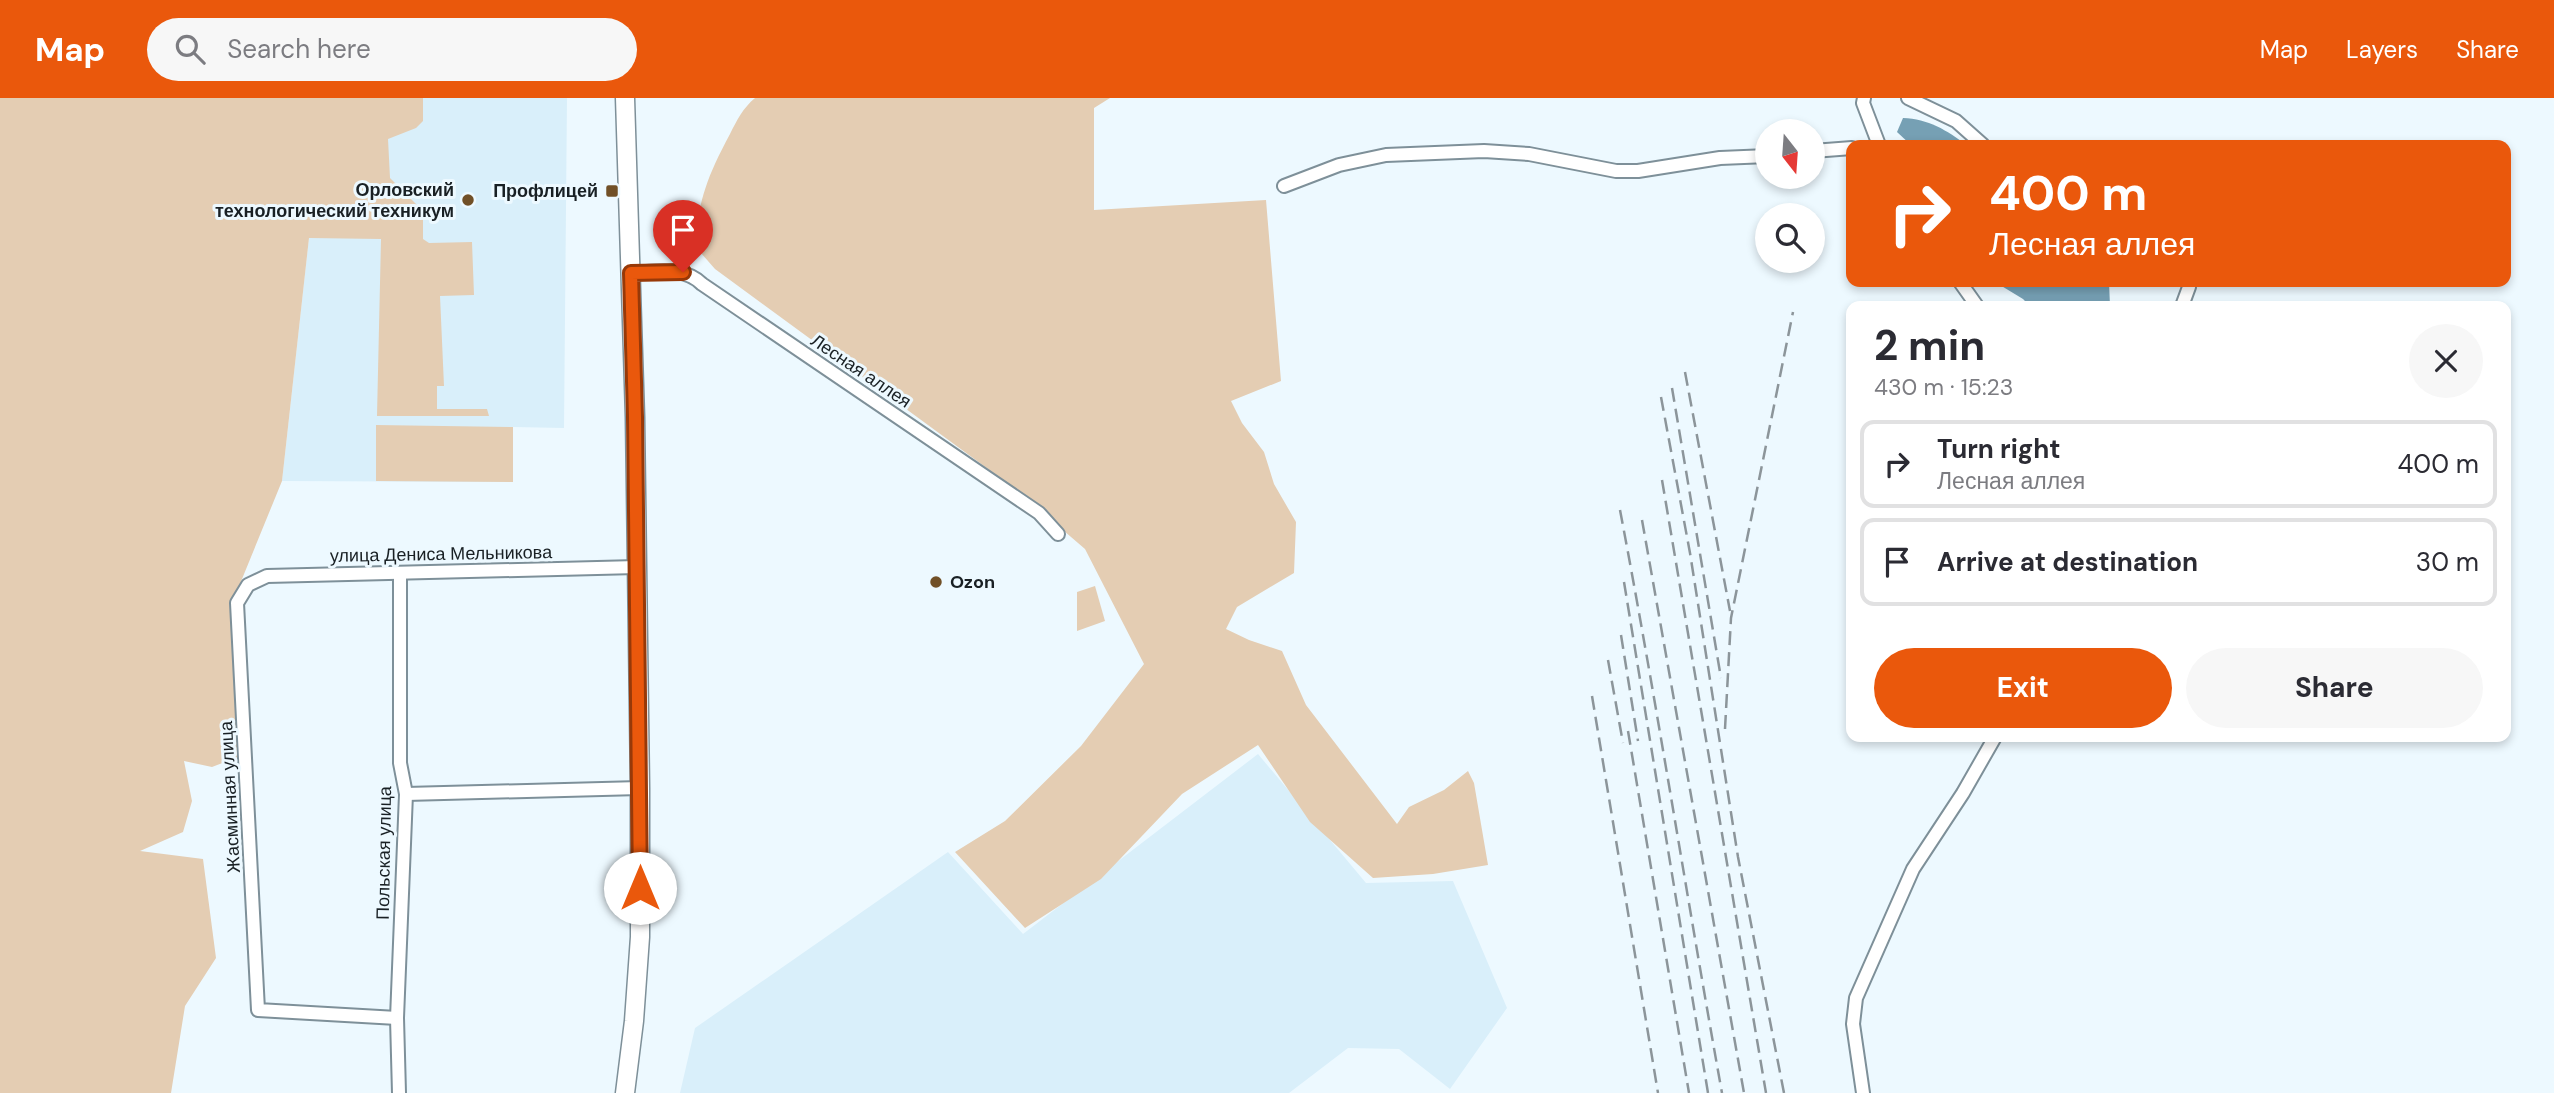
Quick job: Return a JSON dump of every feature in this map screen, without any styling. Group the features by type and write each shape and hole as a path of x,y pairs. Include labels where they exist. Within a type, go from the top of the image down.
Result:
{"main road":[{"path":"625,98 631,273 640,788 640,937 625,1093"}],"street":[{"path":"1864,98 1863,103 1877,140"},
{"path":"1908,98 1956,121 1977,140"},
{"path":"1825,150 1846,148"},
{"path":"1284,186 1351,162 1387,155 1483,151 1529,154 1616,171 1662,169 1720,158 1755,157"},
{"name":"Лесная аллея","path":"631,273 683,272 693,275 702,284 1039,513 1058,534"},
{"name":"улица Дениса Мельникова","path":"248,585 267,576 637,567"},
{"name":"Польская улица","path":"399,1093 397,1018 406,794 400,763 400,573"},
{"name":"Жасминная улица","path":"248,585 237,603 258,1010 397,1018"},
{"path":"1863,1093 1853,1024 1856,998 1913,869 1963,793 1992,742"},
{"path":"406,794 640,788"}],"shaded area":[{"path":"0,98 423,98 423,121 416,128 388,139 390,178 423,211 423,239 429,243 472,242 474,295 440,296 444,386 437,386 437,409 487,409 489,416 377,416 381,239 309,238 282,481 233,601 238,757 212,767 184,761 192,801 183,832 140,851 203,859 216,958 185,1006 171,1093 0,1093"},
{"path":"341,98 567,98 564,428 513,427 513,482 282,481 309,238"},
{"path":"755,98 1110,98 1094,108 1094,210 1266,200 1281,381 1231,401 1242,423 1264,452 1274,484 1296,522 1294,573 1237,607 1226,629 1282,651 1306,705 1397,824 1409,807 1444,790 1468,771 1474,783 1488,865 1433,874 1373,878 1310,822 1258,745 1182,794 1101,879 1025,928 955,852 1005,821 1081,746 1144,664 1085,549 1014,488 715,269 694,245 699,213 710,175 738,119"},
{"path":"376,425 513,427 513,482 376,481"},
{"path":"1095,586 1105,621 1077,631 1077,592"},
{"path":"1258,754 1366,883 1453,881 1507,1008 1450,1089 1399,1049 1348,1048 1289,1093 680,1093 695,1028 948,852 1023,934"}],"water":[{"path":"1903,118 1937,126 1959,140 1906,140 1897,132"},
{"path":"2003,287 2109,287 2110,301 2023,299"}],"railway":[{"path":"1725,729 1731,618 1793,312"},
{"path":"1685,372 1730,611"},
{"path":"1672,388 1721,678"},
{"path":"1661,397 1690,553 1738,857 1784,1093"},
{"path":"1662,480 1766,1093"},
{"path":"1620,510 1722,1093"},
{"path":"1642,520 1744,1093"},
{"path":"1624,582 1708,1093"},
{"path":"1621,635 1638,741"},
{"path":"1608,660 1623,743"},
{"path":"1592,696 1658,1093"},
{"path":"1628,731 1689,1093"}],"place":[{"name":"Профлицей","path":"612,191"},
{"name":"Орловский технологический техникум","path":"468,200"},
{"name":"Ozon","path":"936,582"}],"route":[{"path":"640,888 631,273 683,272"}]}
